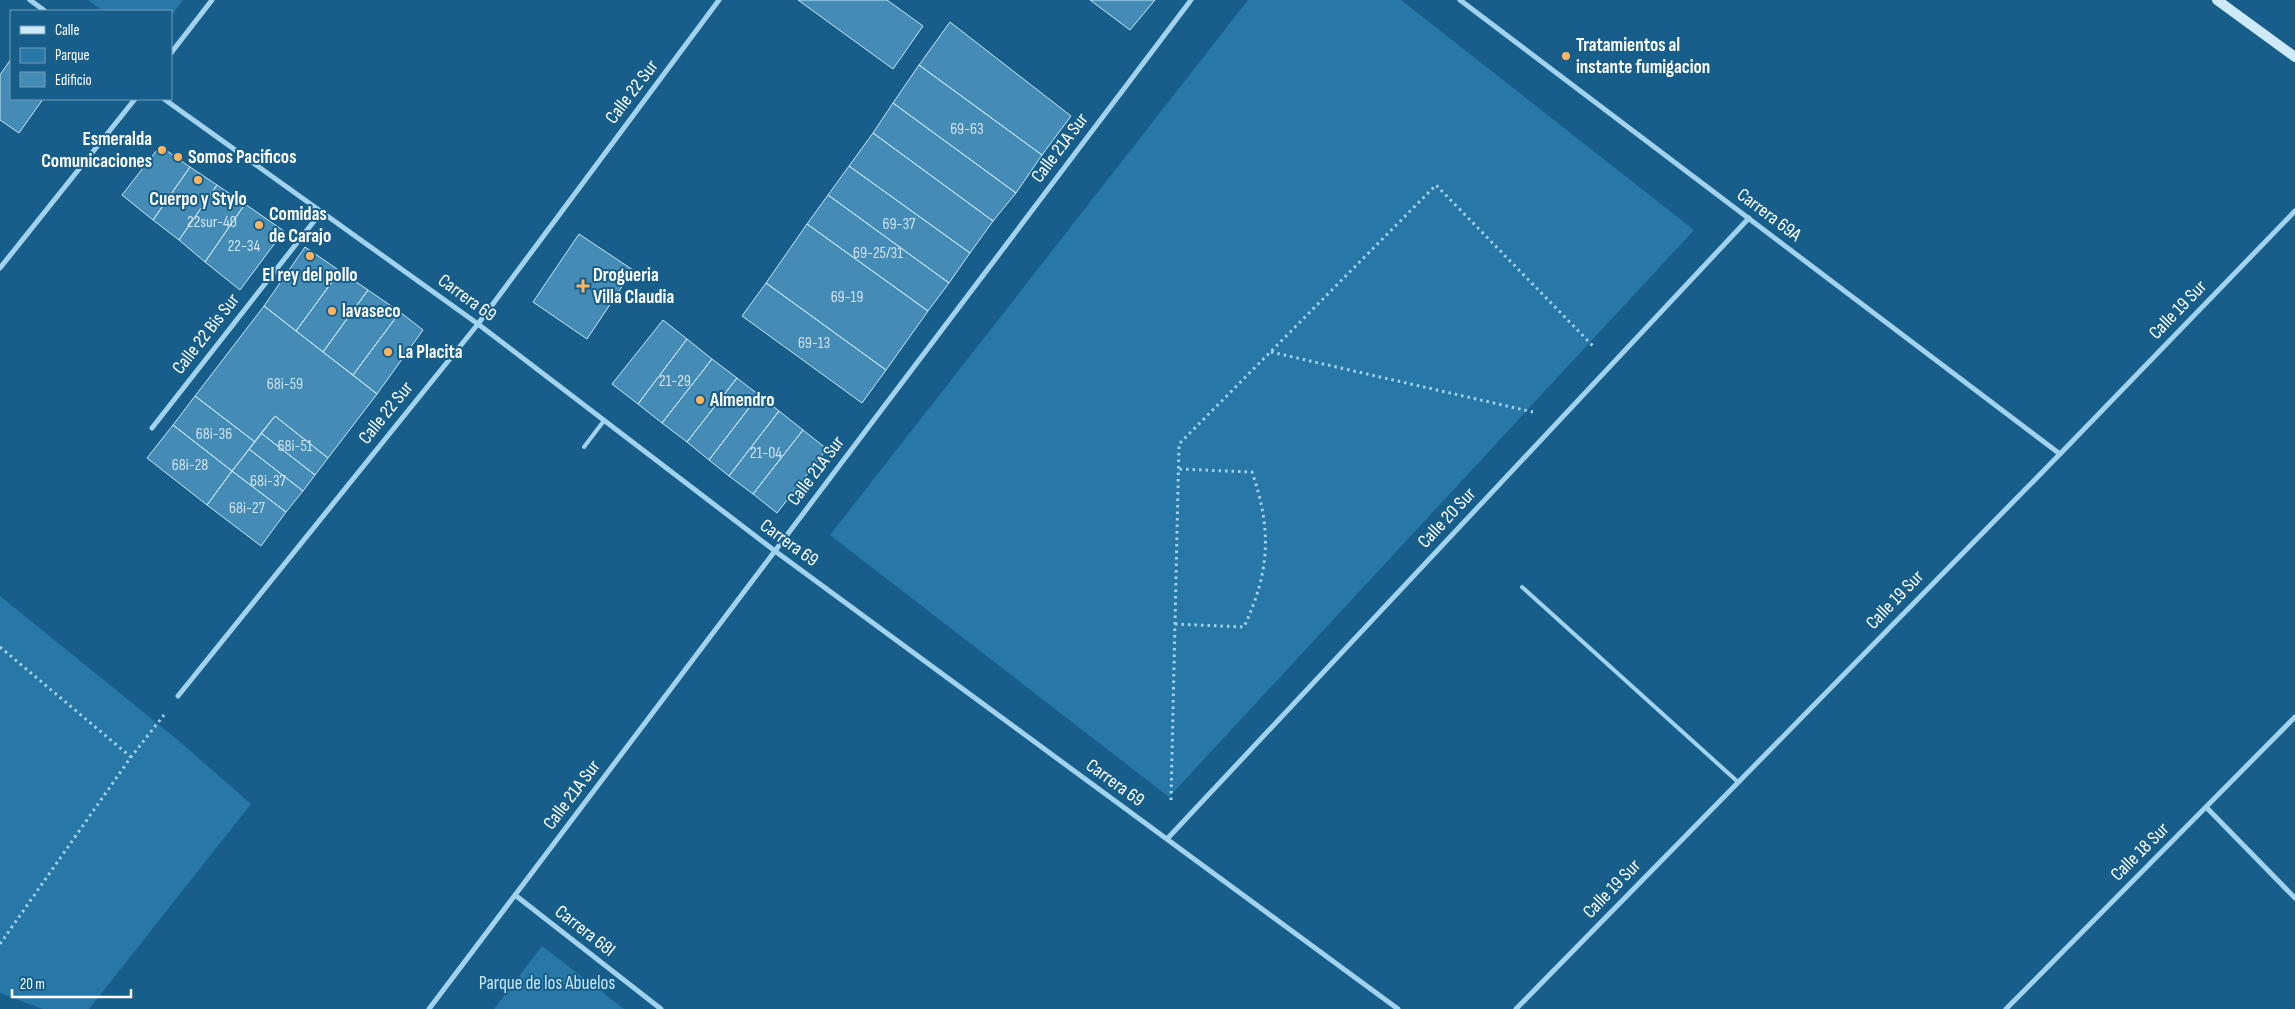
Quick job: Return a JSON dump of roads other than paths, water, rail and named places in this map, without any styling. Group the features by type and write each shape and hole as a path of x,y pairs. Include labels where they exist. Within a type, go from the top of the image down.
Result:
{"street":[{"path":"30,0 44,10"},
{"path":"172,52 212,0"},
{"name":"Calle 22 Sur","path":"178,696 478,324 719,0"},
{"name":"Calle 21A Sur","path":"429,1009 1191,0"},
{"name":"Carrera 69A","path":"1460,0 2060,454"},
{"path":"2217,0 2295,57"},
{"path":"0,268 134,100"},
{"name":"Carrera 69","path":"165,100 478,324 603,422 775,551 1398,1009"},
{"name":"Calle 22 Bis Sur","path":"152,428 322,211"},
{"name":"Calle 19 Sur","path":"1516,1009 2060,454 2295,211"},
{"name":"Calle 20 Sur","path":"1167,839 1749,218"},
{"name":"Calle 18 Sur","path":"2006,1009 2295,717"},
{"path":"2206,807 2295,898"},
{"name":"Carrera 68I","path":"515,895 661,1009"}],"lane":[{"path":"584,447 603,422"},
{"path":"1522,587 1738,782"}],"place":[{"name":"Tratamientos al instante fumigacion","path":"1566,56"},
{"name":"Esmeralda Comunicaciones","path":"162,150"},
{"name":"Somos Pacificos","path":"178,157"},
{"name":"Cuerpo y Stylo","path":"198,180"},
{"name":"Comidas de Carajo","path":"259,225"},
{"name":"El rey del pollo","path":"310,256"},
{"name":"Drogueria Villa Claudia","path":"583,286"},
{"name":"lavaseco","path":"332,311"},
{"name":"La Placita","path":"388,352"},
{"name":"Almendro","path":"700,400"}],"park label":[{"name":"Parque de los Abuelos","path":"547,983"}]}
